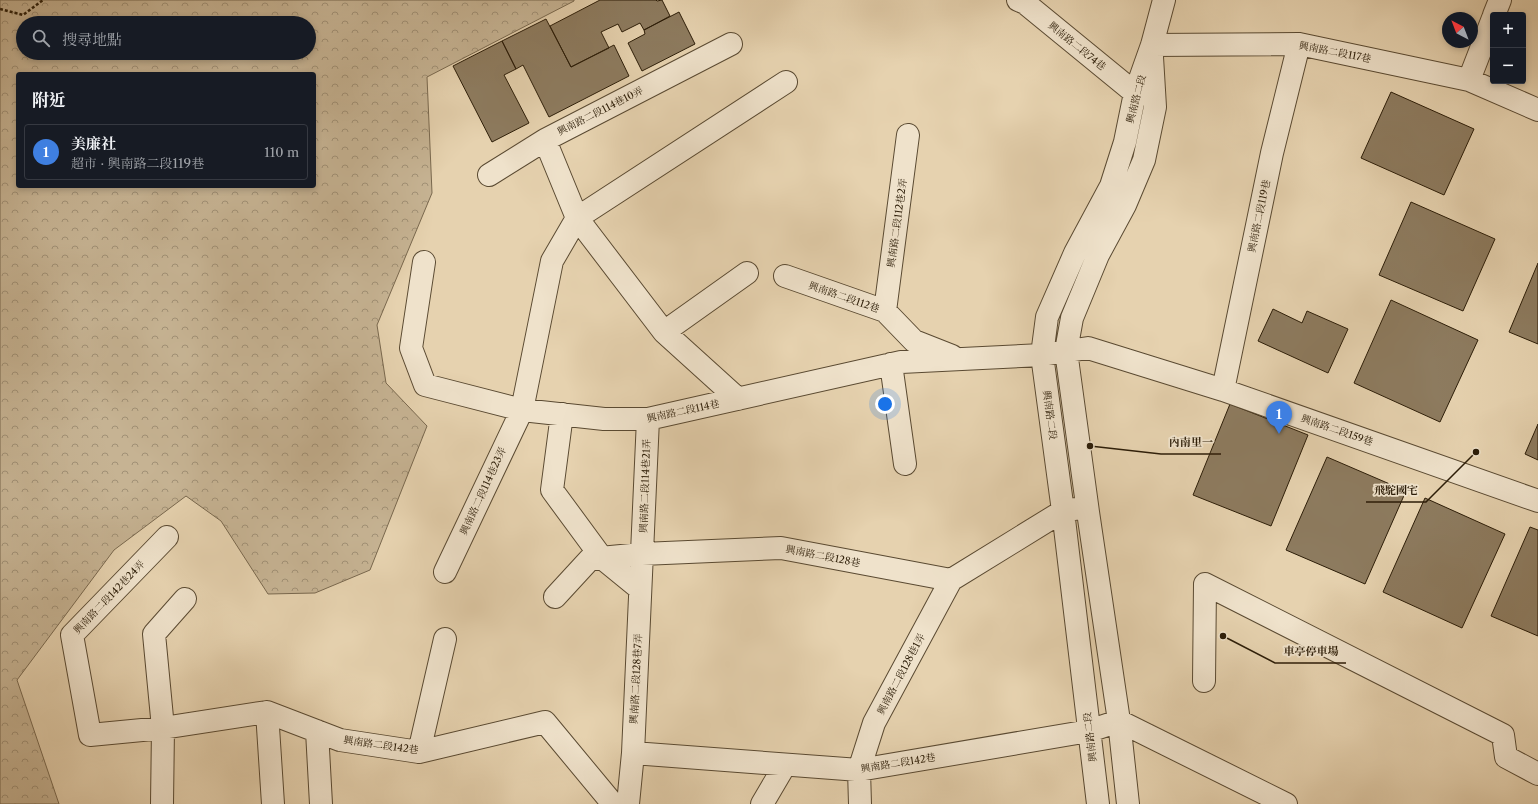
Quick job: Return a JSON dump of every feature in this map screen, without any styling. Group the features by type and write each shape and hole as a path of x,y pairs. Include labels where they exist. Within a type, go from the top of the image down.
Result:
{"street":[{"name":"興南路二段74巷","path":"1018,0 1025,3 1135,93"},
{"name":"興南路二段","path":"1098,804 1063,511 1042,355 1047,317 1075,253 1111,186 1125,142 1135,93 1152,45 1164,0"},
{"path":"1495,12 1500,0"},
{"path":"1469,80 1490,26"},
{"name":"興南路二段114巷10弄","path":"731,44 545,140 578,218 664,332 738,399"},
{"name":"興南路二段117巷","path":"1152,45 1300,44 1469,80 1538,110"},
{"name":"興南路二段119巷","path":"1223,390 1272,153 1300,44"},
{"name":"興南路二段","path":"1128,804 1119,721 1066,351 1072,318 1098,254 1124,205 1144,160 1155,107 1152,45"},
{"path":"578,218 786,82"},
{"name":"興南路二段112巷2弄","path":"885,311 908,135"},
{"path":"489,174 545,140"},
{"name":"興南路二段114巷23弄","path":"445,572 522,410 552,261 578,218"},
{"name":"興南路二段114巷","path":"424,262 411,348 424,385 522,410 604,419 648,419 901,362 1042,355"},
{"path":"664,332 747,274"},
{"name":"興南路二段112巷","path":"785,276 885,311 914,341 960,358"},
{"name":"興南路二段159巷","path":"1042,355 1088,348 1223,390 1538,501"},
{"path":"891,364 905,464"},
{"path":"562,414 552,490 602,558 640,589"},
{"name":"興南路二段114巷21弄","path":"642,554 648,419"},
{"path":"951,580 1063,511 1088,508"},
{"name":"興南路二段142巷24弄","path":"90,735 72,635 167,537"},
{"name":"興南路二段128巷","path":"555,597 590,558 642,554 781,548 951,580"},
{"name":"興南路二段128巷7弄","path":"628,804 642,554"},
{"name":"興南路二段128巷1弄","path":"860,804 859,770 874,723 951,580"},
{"path":"1204,681 1205,584 1503,736 1506,757 1538,774"},
{"path":"162,804 162,728 154,634 185,599"},
{"path":"419,752 445,639"},
{"path":"267,712 273,804"},
{"name":"興南路二段142巷","path":"90,735 162,728 267,712 340,740 419,752 545,722 614,804"},
{"path":"1119,721 1286,804"},
{"name":"興南路二段142巷","path":"632,753 859,770 1089,731 1119,721"},
{"path":"317,731 321,804"},
{"path":"762,804 785,765"}],"path":[{"path":"0,9 24,15 43,0"}],"green space":[{"path":"0,0 574,0 427,77 432,193 377,325 386,383 427,426 370,570 315,593 268,594 221,521 186,496 114,550 17,680 59,804 0,804"}],"building":[{"path":"600,0 662,0 670,16 644,30 640,23 622,32 618,24 601,32 609,48 571,67 550,26"},
{"path":"679,12 695,44 642,71 628,43 645,34 644,30"},
{"path":"546,19 571,67 614,45 629,76 549,117 523,65 516,69 502,41"},
{"path":"502,41 516,69 504,75 529,123 492,142 453,66"},
{"path":"1391,92 1474,129 1444,195 1361,158"},
{"path":"1411,202 1495,239 1463,311 1379,275"},
{"path":"1538,263 1538,344 1509,332"},
{"path":"1391,300 1478,340 1440,422 1354,383"},
{"path":"1273,309 1302,323 1307,311 1348,329 1328,373 1258,341"},
{"path":"1230,404 1308,435 1271,526 1193,495"},
{"path":"1538,424 1538,460 1525,454"},
{"path":"1327,457 1406,491 1365,584 1286,550"},
{"path":"1425,498 1505,534 1462,628 1383,592"},
{"path":"1530,527 1538,530 1538,636 1491,616"}],"place":[{"name":"美廉社","path":"1279,434"},
{"name":"內南里一","path":"1090,446"},
{"name":"飛駝國宅","path":"1476,452"},
{"name":"車亭停車場","path":"1223,636"}]}
